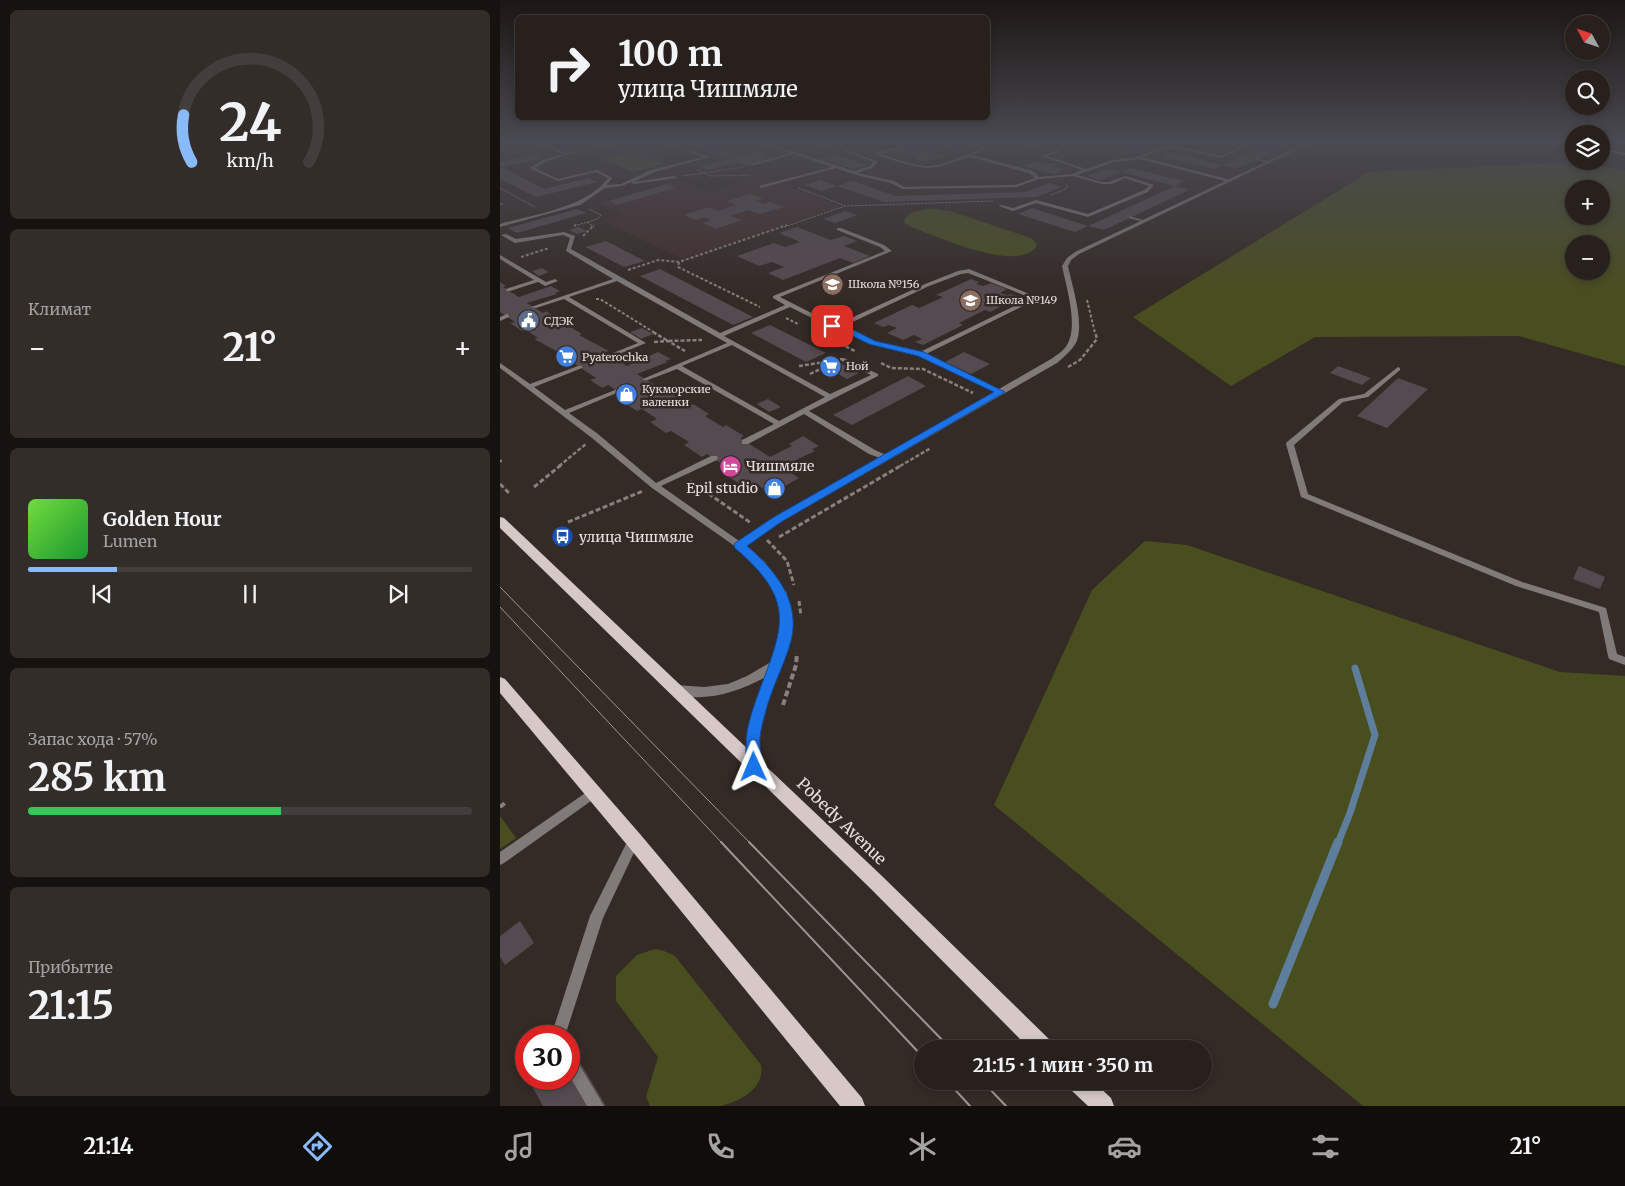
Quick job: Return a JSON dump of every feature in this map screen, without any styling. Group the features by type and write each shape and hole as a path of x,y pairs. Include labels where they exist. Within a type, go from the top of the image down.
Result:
{"main road":[{"name":"Pobedy Avenue","path":"500,521 754,767 877,883 1036,1040"},
{"path":"500,683 594,792 854,1106"},
{"path":"1087,1090 1103,1106"}],"street":[{"path":"754,767 753,737 758,713 785,640 786,622 783,596 761,564 739,546 778,520 1054,361 1070,346 1074,336 1073,311 1065,266 1069,259 1077,253 1202,194"},
{"path":"675,690 700,694 739,686 775,665"}],"lane":[{"path":"500,226 578,204 594,194"},
{"path":"1001,204 1013,210 1036,201 1088,216 1140,194"},
{"path":"1104,209 1116,213"},
{"path":"1131,218 1144,221"},
{"path":"839,229 882,246 889,251 775,297 832,326 839,326 964,270 1036,298 921,354"},
{"path":"501,235 515,241 564,233 572,237 568,250 830,397"},
{"path":"500,257 545,284 555,281"},
{"path":"534,307 568,299 614,277"},
{"path":"508,290 538,280"},
{"path":"568,299 643,343"},
{"path":"720,335 790,305"},
{"path":"839,326 872,343 921,354 1001,392"},
{"path":"646,379 697,358 729,341"},
{"path":"610,356 643,343"},
{"path":"745,442 876,375 842,359"},
{"path":"500,365 595,436 655,486 739,546"},
{"path":"677,366 779,424"},
{"path":"529,387 580,367"},
{"path":"1398,369 1366,396 1342,400 1290,444 1304,495 1519,584 1603,610 1613,656 1625,660"},
{"path":"564,413 617,391"},
{"path":"804,411 885,458"},
{"path":"655,486 714,458"},
{"path":"500,859 594,792"},
{"path":"562,1025 597,916 634,840"},
{"path":"580,1079 596,1106"}],"path":[{"path":"510,194 546,213"},
{"path":"812,194 846,206"},
{"path":"1036,201 1054,194"},
{"path":"564,233 566,228 598,219 601,215 578,204"},
{"path":"614,277 658,260 679,262 846,206 1001,204"},
{"path":"506,261 571,242"},
{"path":"1063,370 1080,360 1097,339 1086,295"},
{"path":"568,299 600,298 697,358"},
{"path":"643,343 729,341"},
{"path":"782,369 842,359"},
{"path":"534,486 595,436"},
{"path":"778,537 938,444"},
{"path":"500,484 510,494"},
{"path":"568,522 655,486"},
{"path":"500,807 505,803"}],"shaded area":[{"path":"632,194 808,194 842,206 682,259 601,220 623,214 599,203"}],"green space":[{"path":"1334,194 1565,194 1565,225 1610,225 1610,194 1625,194 1625,366 1519,336 1315,337 1231,386 1133,317"},
{"path":"936,209 950,211 1028,237 1034,240 1037,246 1027,254 1013,256 995,255 957,244 911,227 904,222 908,215 912,213"},
{"path":"1145,541 1187,545 1560,672 1625,676 1625,1106 1363,1106 994,805 1092,590"},
{"path":"500,816 516,838 500,849"},
{"path":"655,949 675,956 761,1065 759,1080 755,1087 744,1097 721,1106 650,1106 646,1097 658,1057 616,1001 616,976 637,955"}],"building":[{"path":"529,194 550,194 536,197"},
{"path":"634,194 656,194 617,205 609,201"},
{"path":"750,194 763,199 756,201 764,204 770,202 784,207 760,214 748,210 730,216 742,220 716,229 703,223 711,220 704,217 696,220 684,215 709,207 718,211 736,205 727,201"},
{"path":"859,194 888,194 895,196 1045,194 1036,197 884,202"},
{"path":"1158,194 1181,194 1104,230 1088,226"},
{"path":"1032,208 1088,226 1075,232 1018,214"},
{"path":"577,209 586,213 517,233 508,228"},
{"path":"845,211 857,215 835,223 823,219"},
{"path":"578,227 587,231 577,234 569,230"},
{"path":"797,227 831,240 844,236 857,241 844,246 870,256 853,263 840,258 783,280 768,273 784,267 772,262 759,266 737,256 774,243 785,247 800,242 779,233"},
{"path":"606,241 645,261 624,267 585,247"},
{"path":"542,268 549,272 539,276 532,271"},
{"path":"660,269 753,317 733,325 640,276"},
{"path":"971,279 979,282 976,284 983,286 991,283 1007,289 1000,293 1020,297 990,312 985,310 959,323 963,325 923,345 915,342 922,339 914,335 903,340 887,333 897,328 889,325 883,327 874,323 912,305 919,308 943,297 936,295"},
{"path":"500,282 506,286 503,287 519,297 551,286 560,291 555,293 557,294 527,303 543,313 546,311 558,319 554,320 567,328 570,327 582,334 579,335 609,351 605,352 627,366 658,352 671,359 665,361 668,362 637,374 657,386 661,385 677,395 674,396 689,406 693,404 709,414 705,416 723,427 726,425 744,436 740,438 770,457 792,446 789,444 803,436 819,446 812,449 815,451 781,467 799,478 771,494 755,483 746,488 729,477 736,473 707,454 702,457 684,445 689,442 671,431 666,433 650,422 657,419 642,409 637,411 621,401 627,398 608,385 602,388 590,380 596,378 575,364 572,365 558,356 562,354 534,339 538,338 526,330 522,331 510,323 515,322 500,312"},
{"path":"770,325 826,353 806,362 751,333"},
{"path":"642,328 653,334 641,339 630,332"},
{"path":"964,352 990,364 971,374 945,362"},
{"path":"836,361 859,373 847,379 824,366"},
{"path":"1338,366 1371,378 1362,385 1330,373"},
{"path":"908,376 926,386 852,425 833,415"},
{"path":"1398,378 1428,389 1387,428 1357,416"},
{"path":"768,399 781,407 769,412 757,404"},
{"path":"1579,566 1605,577 1600,589 1573,579"},
{"path":"520,921 534,943 505,965 500,957 500,936"},
{"path":"580,1062 606,1106 543,1106 534,1090 580,1090"}],"waterway":[{"path":"1338,843 1350,813 1375,735 1355,668"},
{"path":"1273,1004 1338,842"}],"tram line":[{"path":"500,587 750,843"},
{"path":"500,607 722,843"},
{"path":"721,842 914,1047"},
{"path":"749,842 942,1040"},
{"path":"955,1090 970,1106"},
{"path":"991,1090 1006,1106"}],"place":[{"name":"Школа №156","path":"832,284"},
{"name":"Школа №149","path":"970,300"},
{"name":"СДЭК","path":"528,321"},
{"name":"Pyaterochka","path":"566,357"},
{"name":"Ной","path":"830,366"},
{"name":"Кукморские валенки","path":"626,395"},
{"name":"Чишмяле","path":"730,466"},
{"name":"Epil studio","path":"774,488"},
{"name":"улица Чишмяле","path":"563,537"}],"route":[{"path":"754,767 753,737 758,713 785,640 786,622 783,596 761,564 739,546 778,520 1001,392 921,354 872,343 839,326 832,326"}]}
